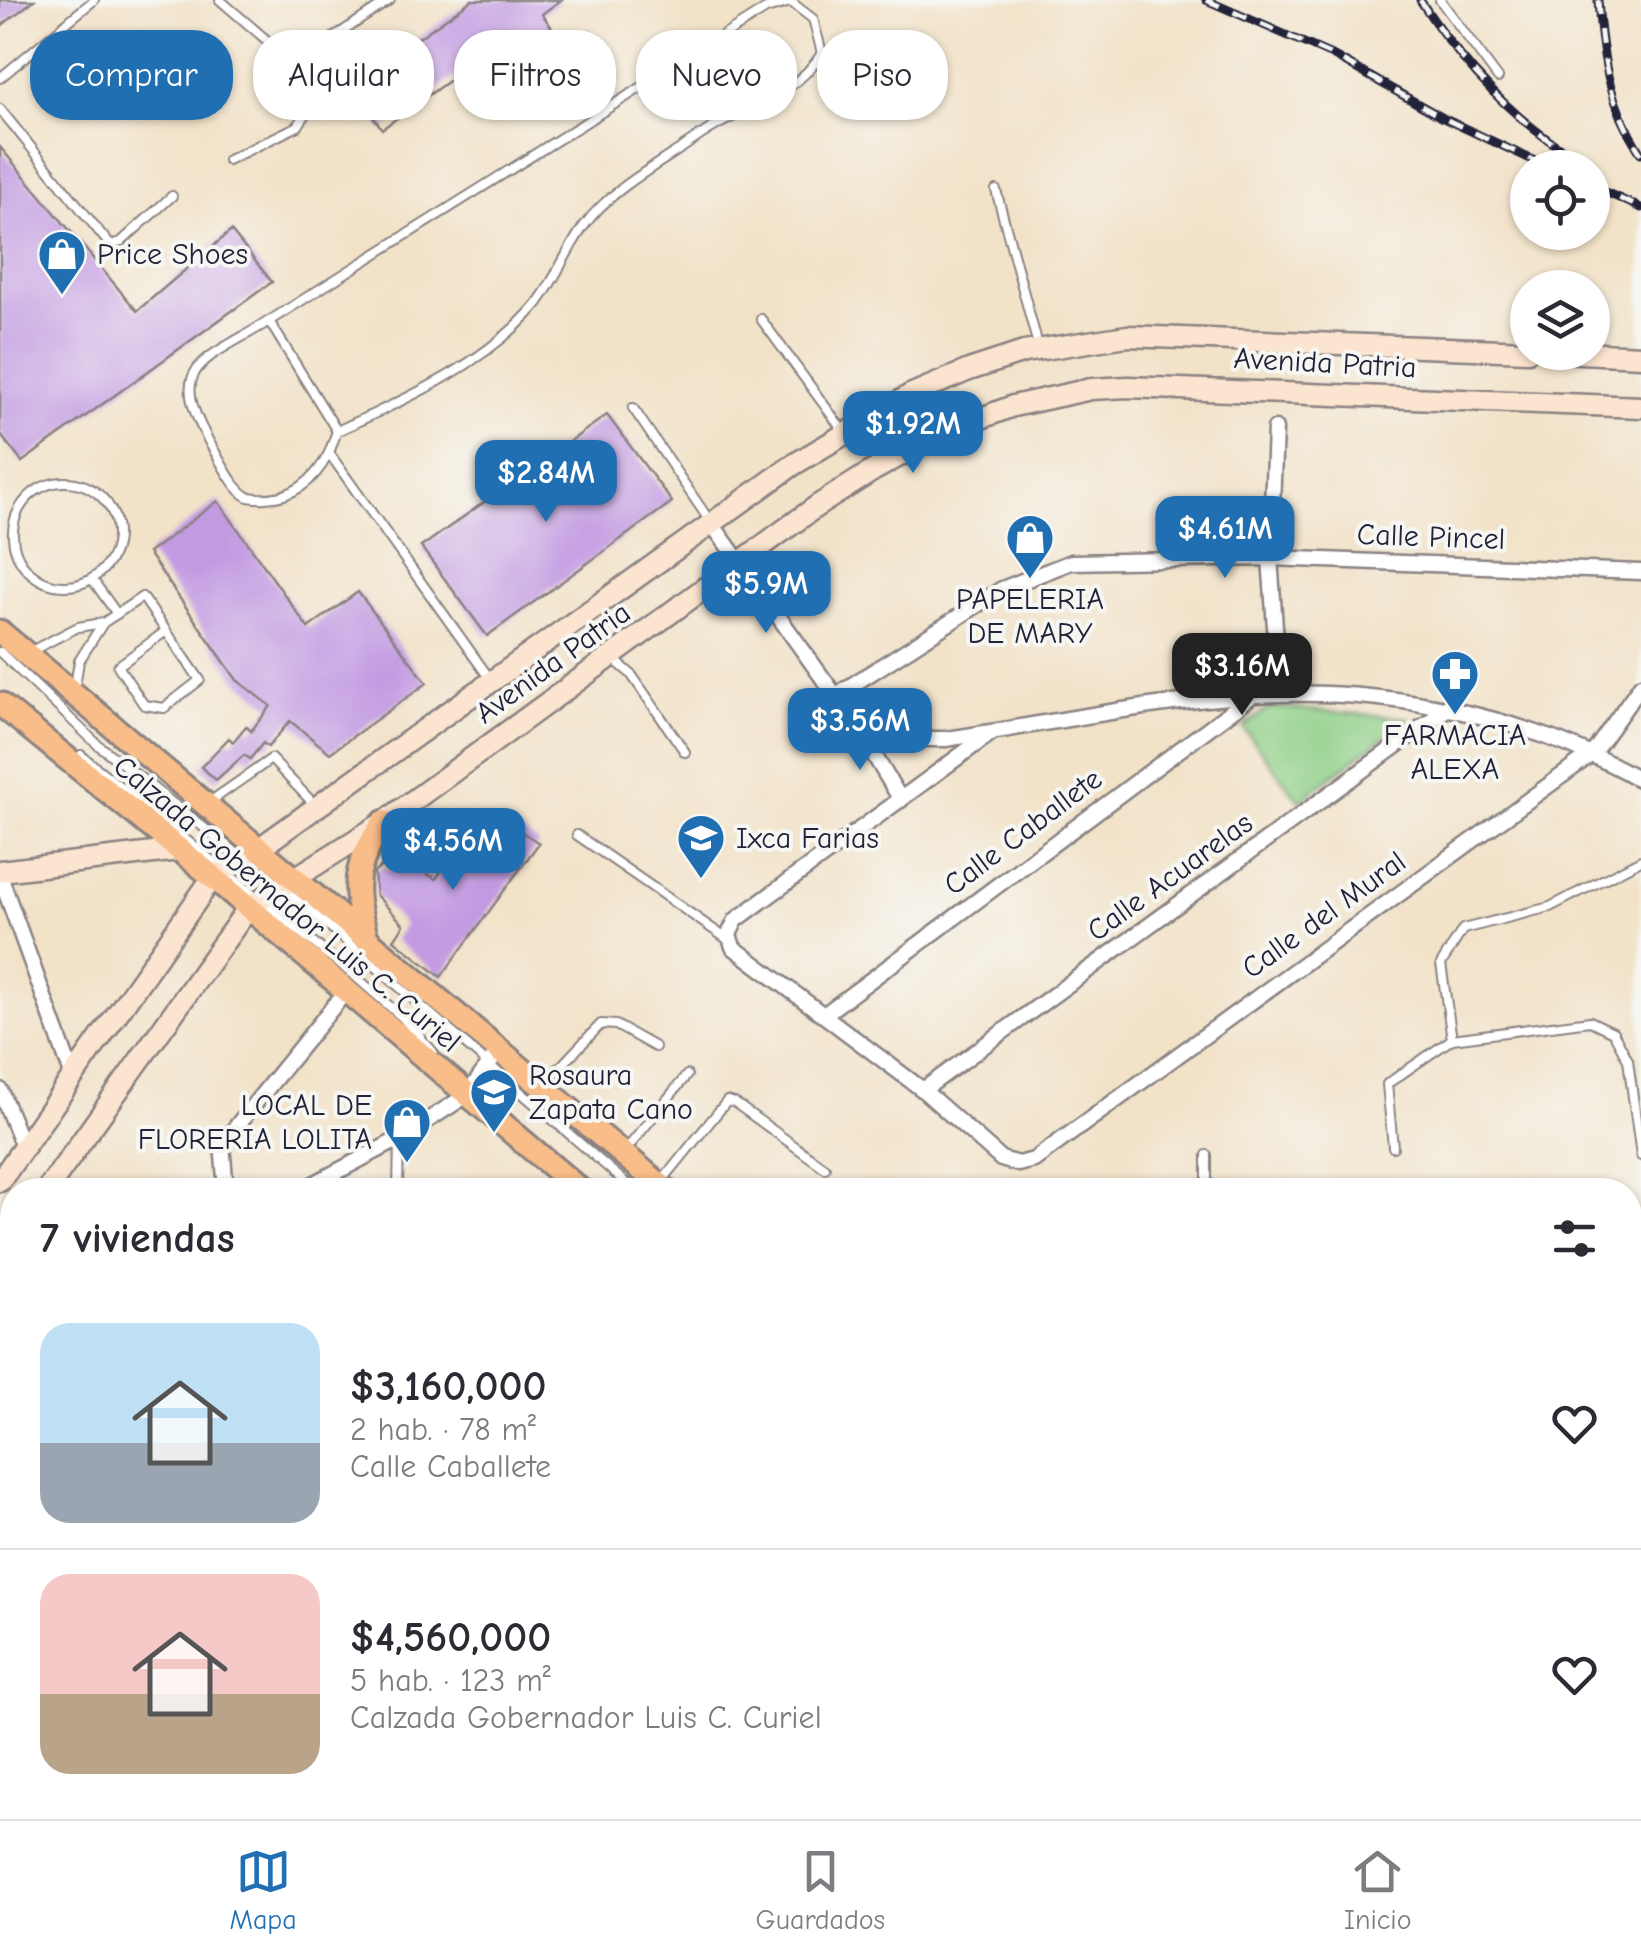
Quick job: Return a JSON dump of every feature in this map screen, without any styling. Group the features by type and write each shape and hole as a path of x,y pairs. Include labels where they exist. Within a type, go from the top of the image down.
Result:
{"main road":[{"name":"Calzada Gobernador Luis C. Curiel","path":"0,632 208,803 253,852 290,884 366,936 494,1058 542,1087 652,1178"},
{"name":"Calzada Gobernador Luis C. Curiel","path":"0,704 179,850 218,873 255,903 346,991 470,1092 567,1178"},
{"path":"366,936 358,909 356,869 384,822"}],"street":[{"name":"Avenida Patria","path":"2,1178 218,873 317,807 844,432 940,382 1039,350 1127,336 1510,350"},
{"path":"1610,354 1641,356"},
{"name":"Avenida Patria","path":"56,1178 255,903 384,822 817,506 939,434 1013,406 1091,389 1184,386 1641,407"},
{"path":"1274,429 1270,558 1276,641"},
{"path":"712,524 855,723 902,800"},
{"name":"Calle Pincel","path":"834,696 1002,589 1052,566 1071,562 1270,558 1641,572"},
{"name":"Calle del Mural","path":"923,1090 1001,1159 1018,1164 1034,1160 1593,753 1641,685"},
{"path":"855,723 902,739 991,732 1254,695 1323,693 1448,708 1593,753 1639,778"},
{"name":"Calle Caballete","path":"824,1014 1254,695"},
{"name":"Calle Acuarelas","path":"923,1090 1448,708"},
{"path":"923,1090 729,938 736,920 991,732"},
{"path":"73,1077 0,873 179,850"},
{"path":"225,1178 222,1144 346,991"},
{"path":"325,1178 398,1139 470,1092 494,1058"},
{"path":"0,1090 24,1148"}],"lane":[{"path":"0,78 94,0"},
{"path":"220,0 255,30"},
{"path":"345,30 390,0"},
{"path":"1440,0 1498,78"},
{"path":"791,2 813,19 822,53 794,87 724,118 610,200 585,224 535,306 463,364 394,405 337,431 318,473 298,490 274,498 248,497 230,476 191,410 190,384 200,366 268,321 766,8 791,2"},
{"path":"0,109 110,245 122,242 172,196"},
{"path":"228,160 298,126 302,120"},
{"path":"996,190 1039,350"},
{"path":"761,319 844,432"},
{"path":"268,321 337,431"},
{"path":"633,408 712,524"},
{"path":"329,453 492,682"},
{"path":"64,482 96,492 108,504 117,536 114,553 92,579 76,586 42,582 17,557 13,523 32,494 64,482"},
{"path":"92,579 116,614"},
{"path":"26,654 78,627 102,623 142,597 166,631 200,680 164,708 146,706 118,666 166,631"},
{"path":"76,693 79,662 102,623"},
{"path":"0,652 97,744 206,832 253,852"},
{"path":"612,658 631,674 685,752"},
{"path":"0,690 218,873"},
{"path":"208,803 271,760 317,807"},
{"path":"577,835 729,938"},
{"path":"1452,1038 1441,964 1463,930 1550,908 1641,860"},
{"path":"290,884 494,1058 621,1178"},
{"path":"255,903 404,1018 470,1092 580,1178"},
{"path":"1392,1147 1387,1084 1452,1038 1590,1021 1613,1032 1628,1060 1641,1156"},
{"path":"542,1087 601,1024 616,1025 655,1046"},
{"path":"623,1154 687,1074"},
{"path":"670,1178 726,1101 736,1103 825,1168"},
{"path":"398,1139 398,1178"},
{"path":"1206,1154 1207,1178"}],"green space":[{"path":"1270,707 1409,718 1299,801 1243,727"}],"building":[{"path":"0,0 34,0 0,27"},
{"path":"472,0 561,0 542,14 553,30 454,30 454,77 434,91 434,30 430,30"},
{"path":"376,120 394,120 382,129"},
{"name":"Price Shoes","path":"0,147 137,311 231,231 272,282 22,462 0,434"},
{"path":"607,415 672,502 487,636 421,547"},
{"path":"218,501 308,628 358,592 427,683 330,753 290,721 268,747 263,743 250,759 244,755 216,780 201,767 229,738 233,742 246,726 251,731 271,706 237,680 148,553"},
{"path":"508,823 539,843 441,977 394,940 404,925 376,895 374,873 381,866 387,869 402,860 436,879 465,833"}],"railway":[{"path":"1206,0 1334,56 1443,118 1511,150"},
{"path":"1420,0 1455,49 1496,95 1563,150"},
{"path":"1598,0 1614,99 1641,154"},
{"path":"1610,194 1641,208"}],"place":[{"name":"Price Shoes","path":"62,296"},
{"name":"PAPELERIA DE MARY","path":"1030,580"},
{"name":"FARMACIA ALEXA","path":"1455,716"},
{"name":"Ixca Farias","path":"701,880"},
{"name":"Rosaura Zapata Cano","path":"494,1134"},
{"name":"LOCAL DE FLORERIA LOLITA","path":"407,1164"}]}
